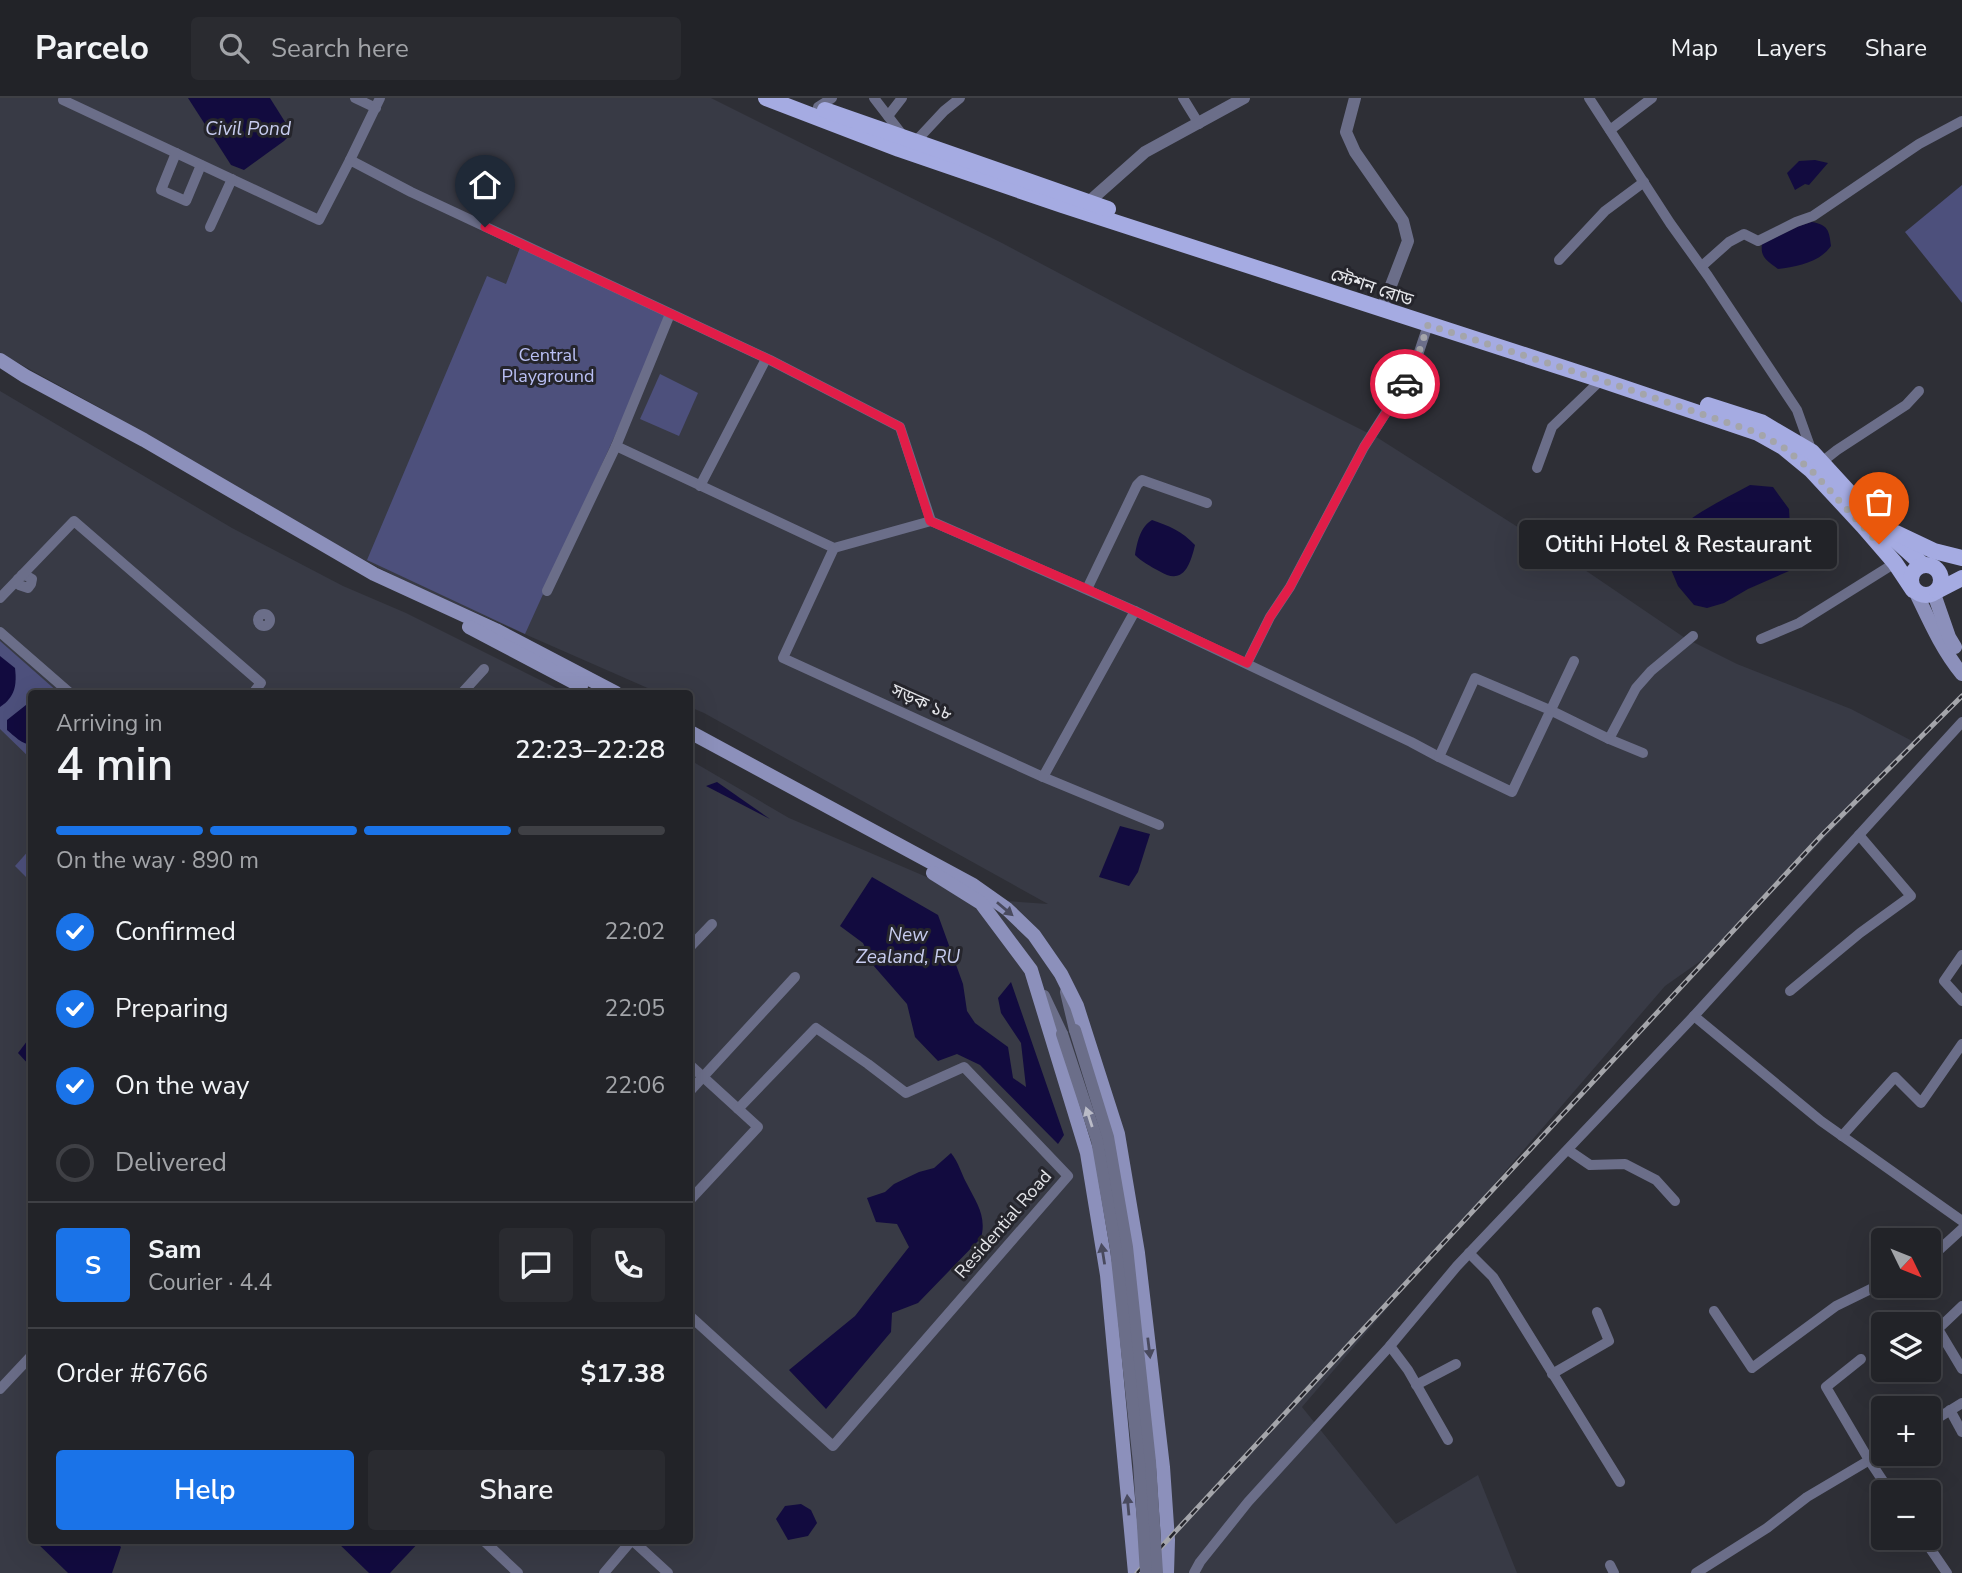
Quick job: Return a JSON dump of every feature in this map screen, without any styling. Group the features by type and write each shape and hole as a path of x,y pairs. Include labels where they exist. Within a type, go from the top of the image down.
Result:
{"main road":[{"name":"স্টেশন রোড","path":"766,98 899,149 1761,422 1815,461 1880,526 1928,566"},
{"name":"স্টেশন রোড","path":"793,98 825,103 1083,207 1428,325 1758,433 1815,461 1915,591"},
{"path":"0,360 374,574 496,630 610,690"},
{"path":"0,371 370,581 470,628 589,690"},
{"path":"1880,526 1934,551 1962,558"},
{"path":"1962,558 1918,567 1910,580 1930,622 1962,674"},
{"path":"1928,566 1940,576 1941,582 1935,592 1949,637 1962,660"},
{"path":"1915,591 1925,596 1962,578"},
{"path":"693,734 973,885 1007,909 1034,935 1062,974 1077,1006 1118,1134 1138,1253 1163,1467 1168,1540 1167,1573"},
{"path":"693,744 938,876 981,903 1031,970 1087,1153 1107,1275 1135,1573"}],"street":[{"path":"63,100 318,220 378,103 355,98"},
{"path":"874,98 910,139 960,98"},
{"path":"888,116 902,98"},
{"path":"1183,98 1199,124"},
{"path":"1083,207 1145,152 1244,98"},
{"path":"1355,98 1346,132 1355,152 1403,221 1408,241 1385,301"},
{"path":"1589,98 1797,410 1815,461 1906,405 1919,391"},
{"path":"1610,130 1652,98"},
{"path":"1702,266 1729,242 1744,234 1758,241 1813,216 1919,144 1962,121"},
{"path":"176,153 162,190 186,201 201,165"},
{"path":"350,160 411,192 766,359 900,427 930,521"},
{"path":"210,227 232,179"},
{"path":"1559,260 1605,211 1644,182"},
{"path":"547,591 616,446 670,314"},
{"path":"1247,663 1364,447 1413,370 1428,325"},
{"path":"701,486 766,359"},
{"path":"1537,468 1552,427 1601,380"},
{"path":"616,446 834,548 930,521 1087,589 1247,663 1512,792 1574,661"},
{"path":"1087,589 1137,485 1142,480 1206,503"},
{"path":"0,598 74,522 262,688"},
{"name":"সড়ক ১৮","path":"834,548 783,658 1043,776 1159,825"},
{"path":"1761,639 1799,623 1895,563"},
{"path":"1043,776 1135,611"},
{"path":"0,632 67,690"},
{"path":"1609,739 1636,688 1651,671 1693,636"},
{"path":"465,690 484,670"},
{"path":"1438,758 1475,678 1643,753"},
{"path":"1194,1573 1248,1502 1390,1346 1469,1253 1694,1016 1962,722"},
{"path":"1790,991 1860,933 1911,896 1859,835"},
{"path":"693,944 712,924"},
{"path":"1962,955 1944,981 1962,1001"},
{"path":"1031,970 1062,1034 1097,1140 1116,1249 1139,1463 1146,1573"},
{"path":"1062,974 1075,1030 1108,1137 1127,1247 1150,1462 1157,1573"},
{"path":"693,1088 795,977"},
{"path":"1694,1016 1842,1136 1962,1221"},
{"name":"Residential Road","path":"693,1319 834,1446 1068,1176 964,1067 906,1093 816,1028 738,1109"},
{"path":"1842,1136 1895,1077 1921,1103 1962,1044"},
{"path":"693,1068 758,1127 693,1197"},
{"path":"1567,1150 1590,1165 1625,1164 1656,1180 1675,1201"},
{"path":"1941,1248 1962,1229"},
{"path":"1469,1253 1493,1277 1620,1482"},
{"path":"1714,1311 1752,1368 1836,1306 1871,1289"},
{"path":"1962,1306 1938,1329 1962,1369"},
{"path":"1552,1374 1609,1341 1597,1312"},
{"path":"1390,1346 1448,1440"},
{"path":"0,1389 28,1358"},
{"path":"1861,1359 1826,1387 1882,1480"},
{"path":"1416,1385 1456,1364"},
{"path":"1941,1416 1962,1403"},
{"path":"1950,1410 1962,1432"},
{"path":"1696,1573 1768,1528 1807,1497 1869,1460"},
{"path":"487,1544 518,1573"},
{"path":"604,1573 629,1544"},
{"path":"636,1544 668,1573"},
{"path":"1931,1550 1947,1573"}],"shaded area":[{"path":"0,98 711,98 1002,243 1246,372 1378,438 1582,568 1685,638 1737,664 1851,709 1916,743 1719,948 1665,986 1302,1407 1396,1524 1478,1475 1517,1573 0,1573 0,391 232,528 343,586 406,613 560,690 28,690 28,1544 693,1544 693,762 789,818 978,899 1048,904 693,708 693,690 652,690 406,582 259,504 104,410 0,353"}],"green space":[{"path":"1962,185 1962,303 1905,232"},
{"name":"Central Playground","path":"521,245 670,314 525,634 367,560 487,276 506,284"},
{"path":"660,374 698,393 679,436 640,419"},
{"path":"0,641 56,690 28,690 28,756 0,729"},
{"path":"28,851 28,879 15,866"}],"water":[{"name":"Civil Pond","path":"188,98 270,98 292,133 244,170 231,165"},
{"path":"1799,161 1828,163 1809,185 1805,184 1795,190 1787,173"},
{"path":"1812,222 1827,229 1831,246 1826,252 1800,265 1778,269 1766,259 1762,253 1762,244"},
{"path":"1750,485 1773,487 1789,509 1790,526 1801,534 1806,544 1802,560 1789,571 1724,603 1707,608 1694,605 1678,586 1667,560 1664,542 1694,517"},
{"path":"1152,520 1175,530 1195,545 1188,566 1180,575 1167,575 1135,555 1142,531"},
{"path":"0,656 15,668 16,680 12,695 0,707"},
{"path":"28,703 28,744 7,730 7,720"},
{"path":"717,782 770,819 706,786"},
{"path":"1120,826 1150,834 1138,872 1129,886 1099,877"},
{"name":"New Zealand, RU","path":"872,877 938,915 963,984 967,1011 975,1023 1008,1047 1013,1078 1026,1087 1021,1043 1001,1013 998,998 1011,982 1064,1135 1058,1144 980,1065 957,1054 938,1061 915,1037 907,1004 873,965 863,943 840,926"},
{"path":"28,1040 28,1064 18,1053"},
{"path":"951,1153 980,1210 983,1223 981,1238 918,1303 892,1313 891,1332 826,1409 789,1370 855,1316 909,1247 897,1224 876,1222 867,1198 885,1192 894,1184 919,1172 934,1168"},
{"path":"801,1504 811,1510 817,1523 808,1536 788,1540 776,1519 785,1506"},
{"path":"38,1544 118,1544 121,1547 112,1573 68,1573"},
{"path":"339,1544 417,1544 390,1573 369,1573"}],"railway":[{"path":"1137,1573 1823,834 1962,696"}],"way so far":[{"path":"1405,384 1413,370 1428,325 1601,380 1758,433 1783,447 1811,470 1879,544"}],"place":[{"name":"Otithi Hotel & Restaurant","path":"1879,544"}],"route":[{"path":"485,227 770,360 900,427 930,521 1087,589 1247,663 1364,447 1405,384"}]}
